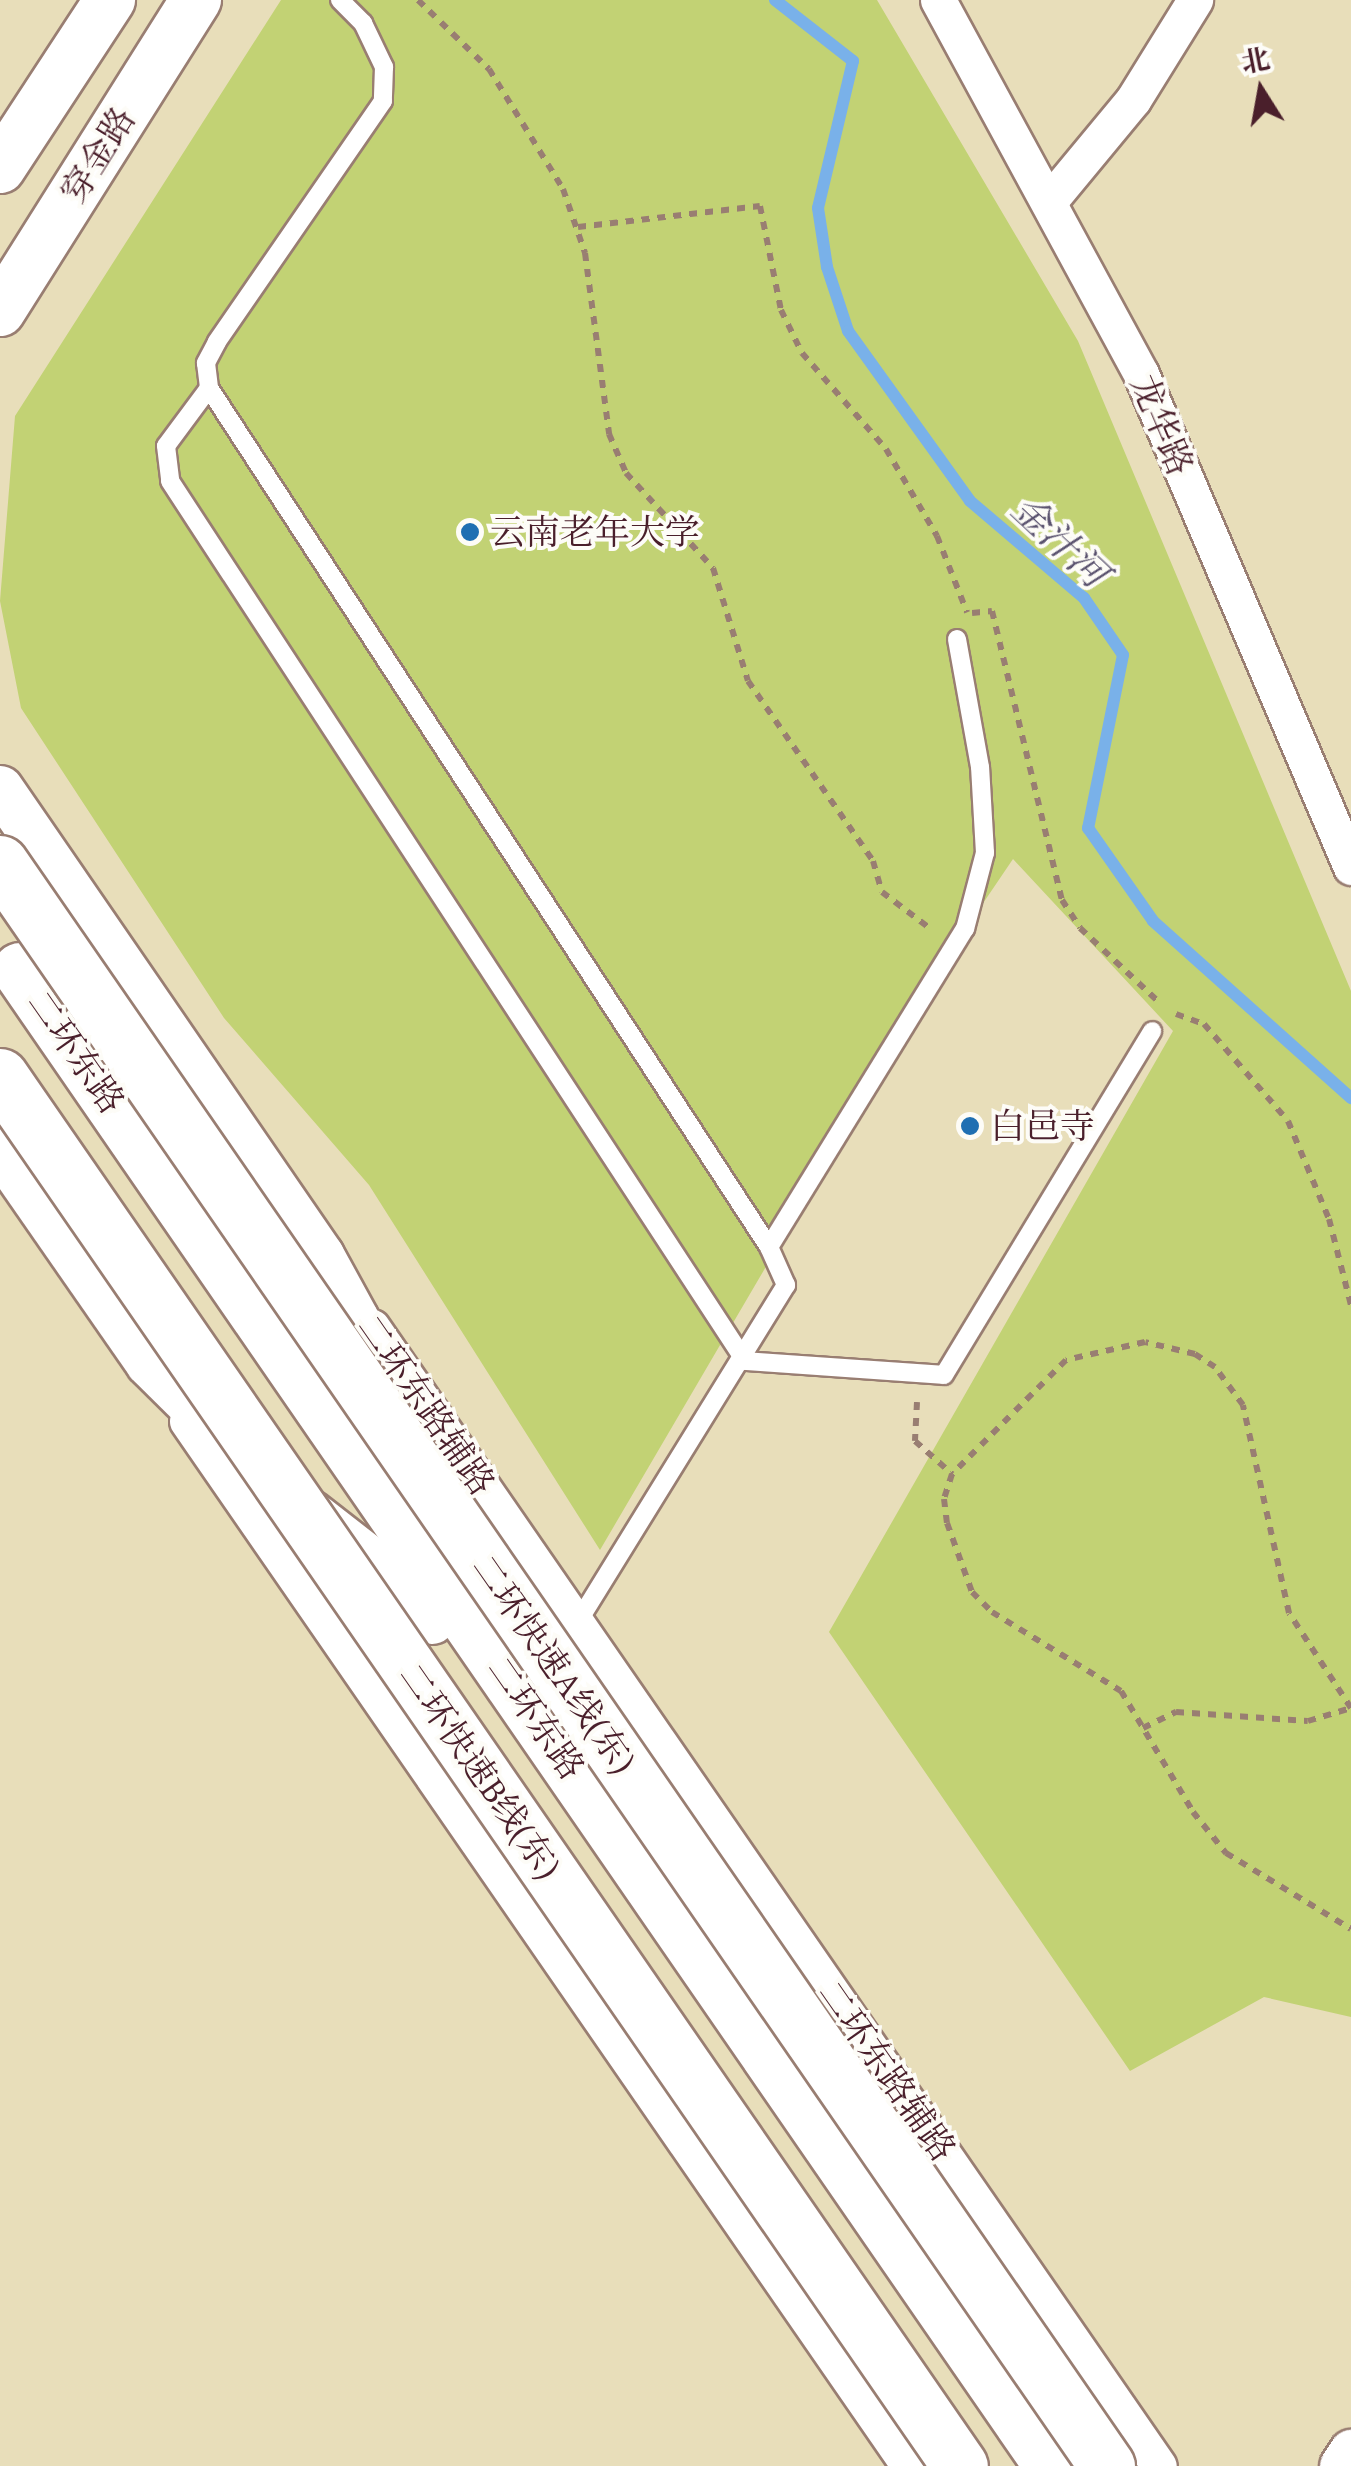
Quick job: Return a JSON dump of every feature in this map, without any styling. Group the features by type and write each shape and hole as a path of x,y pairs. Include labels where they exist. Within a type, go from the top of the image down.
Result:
{"main road":[{"path":"0,168 110,0"},
{"name":"穿金路","path":"0,311 196,0"},
{"name":"二环快速A线(东)","path":"18,851 1108,2466"},
{"name":"二环东路","path":"10,983 444,1612 1016,2466"},
{"name":"二环快速B线(东)","path":"0,1076 960,2466"},
{"name":"二环东路","path":"444,1612 1052,2466"}],"street":[{"name":"龙华路","path":"938,0 1051,198 1141,374 1351,867"},
{"path":"1051,198 1134,100 1195,0"},
{"name":"二环东路辅路","path":"0,788 18,851 298,1221 1159,2466"},
{"path":"0,808 18,851"},
{"path":"0,1150 909,2466"},
{"path":"298,1221 369,1349 444,1612"},
{"path":"127,1334 215,1435 444,1612"},
{"path":"1342,2466 1351,2452"}],"lane":[{"path":"340,0 363,23 384,67 384,101 217,342 206,364 209,388 769,1247 786,1285 745,1361 578,1624"},
{"path":"209,388 166,446 170,480 745,1361"},
{"path":"769,1247 954,947 985,853 980,767 957,638"},
{"path":"745,1361 944,1375 1152,1031"}],"path":[{"path":"418,0 488,69 563,190 578,227 610,434 626,472 713,568 748,681 873,861 882,892 954,947"},
{"path":"578,227 760,206 781,310 802,354 886,449 937,536 968,613 957,638"},
{"path":"968,613 992,610 1062,900 1080,928 1169,1012 1204,1024 1288,1121 1329,1219 1351,1305"},
{"path":"1143,1728 1176,1712 1308,1721 1351,1708 1288,1613 1243,1405 1223,1376 1195,1354 1145,1342 1066,1360 952,1474 944,1499 948,1523 972,1592 992,1612 1103,1676 1226,1852 1351,1929"},
{"path":"919,1373 915,1441 952,1474"}],"green space":[{"path":"281,0 877,0 1078,341 1351,991 1351,2017 1264,1997 1130,2071 829,1632 1173,1031 1013,859 952,949 600,1550 369,1185 224,1018 21,708 0,601 15,416"}],"waterway":[{"name":"金汁河","path":"775,0 853,61 818,208 827,267 848,331 970,501 1084,598 1123,655 1088,828 1153,921 1351,1098"}],"place":[{"name":"云南老年大学","path":"470,532"},
{"name":"白邑寺","path":"970,1126"}]}
